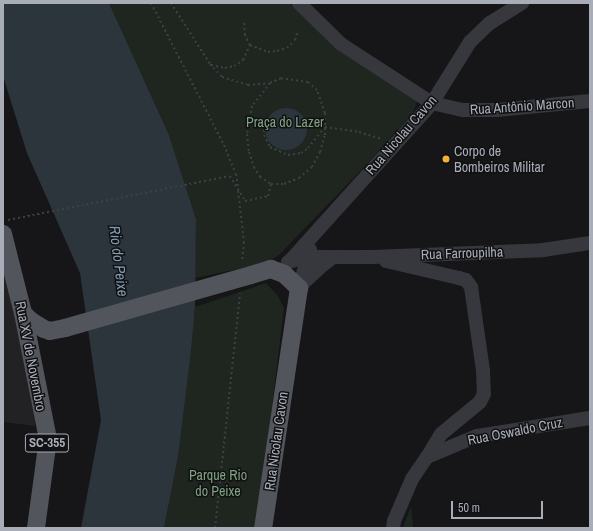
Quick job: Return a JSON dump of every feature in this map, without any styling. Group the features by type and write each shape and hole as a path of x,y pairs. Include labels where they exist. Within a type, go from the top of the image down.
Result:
{"main road":[{"name":"Rua XV de Novembro","path":"3,234 23,313 48,439 36,528"},
{"name":"Rua Farroupilha","path":"33,360 41,342 61,329 271,269"},
{"path":"271,269 284,274 299,288"},
{"name":"Rua Nicolau Cavon","path":"263,528 299,288"},
{"path":"23,313 38,326 50,331 61,329"}],"street":[{"path":"299,3 341,44 432,103"},
{"name":"Rua Nicolau Cavon","path":"289,262 314,236 347,196 432,103 470,42 490,23 522,3"},
{"name":"Rua Antônio Marcon","path":"432,103 463,110 497,110 590,101"},
{"path":"299,288 319,268 333,257 323,251 314,236"},
{"name":"Rua Nicolau Cavon","path":"299,288 314,236"},
{"name":"Rua Farroupilha","path":"271,269 289,262 308,258 543,250 590,243"},
{"path":"372,257 466,280 471,287 483,370 484,394 480,402 441,434 412,479 394,521 393,528"},
{"name":"Rua Oswaldo Cruz","path":"427,457 477,436 590,418"}],"path":[{"path":"151,3 224,145 236,174 238,188 244,242 244,276 215,528"},
{"path":"171,3 210,64 222,77 236,82 258,85 270,83 281,78 308,82 316,90 322,102 325,113 325,135 320,152 312,167 299,178 284,184 271,184 260,177 254,167 246,134 252,106 270,83"},
{"path":"244,21 245,35 250,45 268,52 288,48 295,40 298,30"},
{"path":"210,64 225,68 234,66 243,60 250,45"},
{"path":"264,125 264,135 270,147 288,156 301,153 308,148 325,127"},
{"path":"325,127 359,132 397,142"},
{"path":"3,221 230,176 245,201 268,196 271,184"}],"shaded area":[{"path":"3,263 34,396 35,426 3,422"}],"green space":[{"name":"Praça do Lazer","path":"109,3 290,3 335,48 417,101 413,113 369,162 279,255 264,264 195,278 196,219 169,135"},
{"name":"Parque Rio do Peixe","path":"266,283 278,296 284,308 257,528 164,528 178,457 195,307"},
{"path":"411,506 413,528 403,528"}],"water":[{"name":"Rio do Peixe","path":"3,3 109,3 169,135 196,219 195,307 191,350 178,457 164,528 81,528 101,420 80,273 27,153 3,76"},
{"path":"282,108 290,108 298,111 304,117 307,129 304,141 298,147 290,150 282,150 274,147 268,141 265,133 265,125 268,117 274,111"}],"place":[{"name":"Corpo de Bombeiros Militar","path":"446,159"}]}
